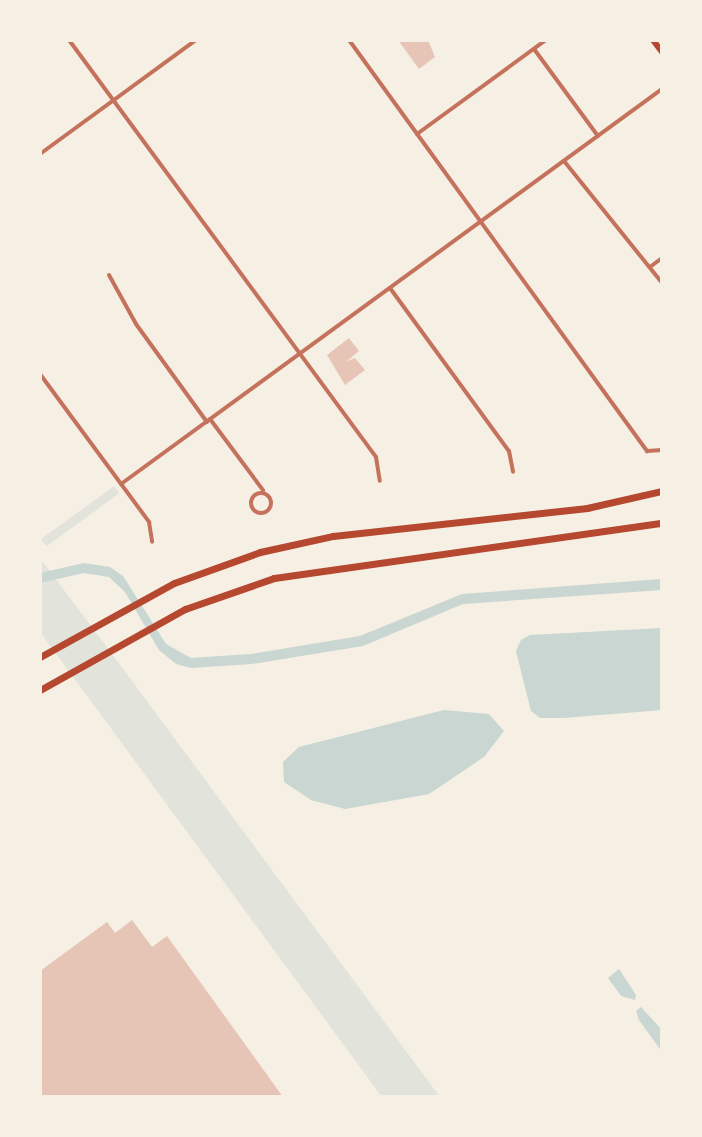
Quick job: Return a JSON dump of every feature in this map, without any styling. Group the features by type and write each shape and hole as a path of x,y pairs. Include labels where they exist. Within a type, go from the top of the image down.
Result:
{"highway":[{"path":"40,657 154,593 240,557 317,539 567,511 662,491"},
{"path":"40,690 168,618 238,588 315,568 662,522"}],"main road":[{"path":"653,40 662,52"}],"street":[{"path":"69,40 376,457 380,481"},
{"path":"40,154 196,40"},
{"path":"349,40 652,454 662,450"},
{"path":"417,134 546,40"},
{"path":"534,49 598,136"},
{"path":"121,484 662,89"},
{"path":"564,161 662,283"},
{"path":"650,267 662,258"},
{"path":"109,275 136,324 263,490 271,505 260,513 252,502 263,490"},
{"path":"390,288 509,451 513,472"},
{"path":"40,374 149,522 152,542"}],"shaded area":[{"path":"114,486 119,493 46,546 41,539"},
{"path":"40,558 440,1097 382,1097 40,632"},
{"path":"84,563 110,567 123,576 166,644 191,658 251,654 360,636 462,594 661,579 662,590 463,604 363,646 252,664 191,668 176,664 159,650 125,592 109,577 84,573 40,583 40,573"},
{"path":"662,628 662,710 563,718 540,718 531,711 516,651 521,640 530,635"},
{"path":"444,710 489,714 504,731 484,757 429,794 345,809 311,800 284,782 283,762 299,747"},
{"path":"619,969 636,995 635,1000 621,996 608,978"},
{"path":"641,1007 662,1030 662,1052 639,1020 636,1011"}],"building":[{"path":"398,40 428,40 435,57 419,69"},
{"path":"349,338 359,351 346,362 355,358 365,370 345,385 327,355"},
{"path":"132,920 152,947 167,936 283,1097 41,1097 40,971 107,922 115,933"}]}
